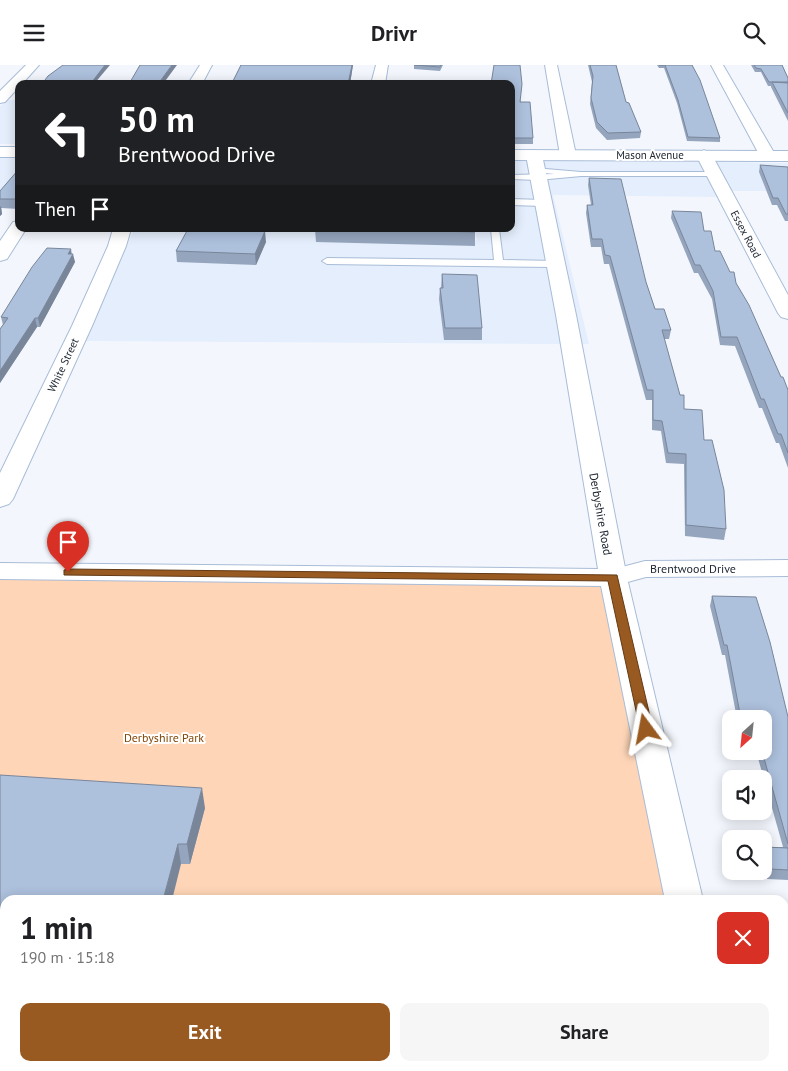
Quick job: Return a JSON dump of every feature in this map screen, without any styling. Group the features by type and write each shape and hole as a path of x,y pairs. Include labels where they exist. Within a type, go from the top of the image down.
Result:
{"street":[{"path":"18,80 33,65"},
{"path":"197,80 206,65"},
{"path":"379,80 382,65"},
{"path":"550,65 568,155"},
{"path":"717,65 768,156"},
{"path":"0,99 15,84"},
{"path":"0,152 15,152"},
{"name":"Mason Avenue","path":"515,157 537,170 568,155 788,156"},
{"name":"Essex Road","path":"704,155 788,313"},
{"name":"Derbyshire Road","path":"537,170 613,578 683,895"},
{"path":"0,255 15,232"},
{"name":"White Street","path":"0,499 82,326 117,246 121,232"},
{"name":"Brentwood Drive","path":"0,571 613,578 645,569 788,568"}],"lane":[{"path":"515,176 537,170 581,175 714,174"},
{"path":"515,202 543,203"},
{"path":"495,232 499,263"},
{"path":"327,261 556,264"}],"shaded area":[{"path":"6,100 15,100 15,144 0,144 0,106"},
{"path":"15,155 15,207 0,202 0,157"},
{"path":"515,161 527,161 561,344 85,341 133,232 412,232 473,243 477,240 476,232 515,232"},
{"path":"543,161 700,162 718,197 553,195 589,344 581,344"},
{"path":"716,162 788,163 788,191 731,191"}],"green space":[{"name":"Derbyshire Park","path":"0,571 613,578 683,895 0,895"}],"building":[{"path":"63,65 105,65 94,80 45,80"},
{"path":"140,65 172,65 161,80 131,80"},
{"path":"241,65 352,65 349,80 234,80"},
{"path":"414,65 441,65 440,67"},
{"path":"494,65 520,65 522,84 520,102 530,102 533,138 515,138 515,80 492,80"},
{"path":"590,65 616,65 626,102 629,103 641,132 608,133 597,122 591,98 593,76"},
{"path":"665,65 692,65 700,80 720,138 688,137 678,100"},
{"path":"754,65 782,65 788,82 769,82 761,69 756,68"},
{"path":"772,82 788,83 788,113"},
{"path":"760,165 788,167 788,214 786,214 778,198 773,198"},
{"path":"15,174 15,199 0,199 0,191"},
{"path":"589,178 621,179 646,282 655,309 664,309 671,330 662,330 680,395 684,395 684,409 702,410 704,440 712,440 724,490 726,529 686,525 686,454 668,453 662,421 653,420 653,390 647,390 610,256 605,255 602,239 592,239 587,205 593,205"},
{"path":"672,211 701,212 704,231 711,231 715,251 720,251 730,272 734,272 736,283 749,305 788,390 788,453 764,399 761,399 737,337 721,337 713,291 700,265 695,265"},
{"path":"186,232 265,232 255,254 176,251"},
{"path":"47,248 71,249 68,254 73,254 38,318 35,318 0,371 0,329 8,318 1,317 32,267"},
{"path":"442,274 477,275 482,328 445,328 440,288 443,288"},
{"path":"712,596 756,597 770,642 788,717 788,844 772,787 772,770 767,770 765,760 772,760 772,710 739,710 727,645 724,645"},
{"path":"0,775 202,788 187,844 178,844 164,895 0,895"},
{"path":"772,847 788,848 788,870 772,869"}],"route":[{"path":"68,572 613,578 646,729"}]}
